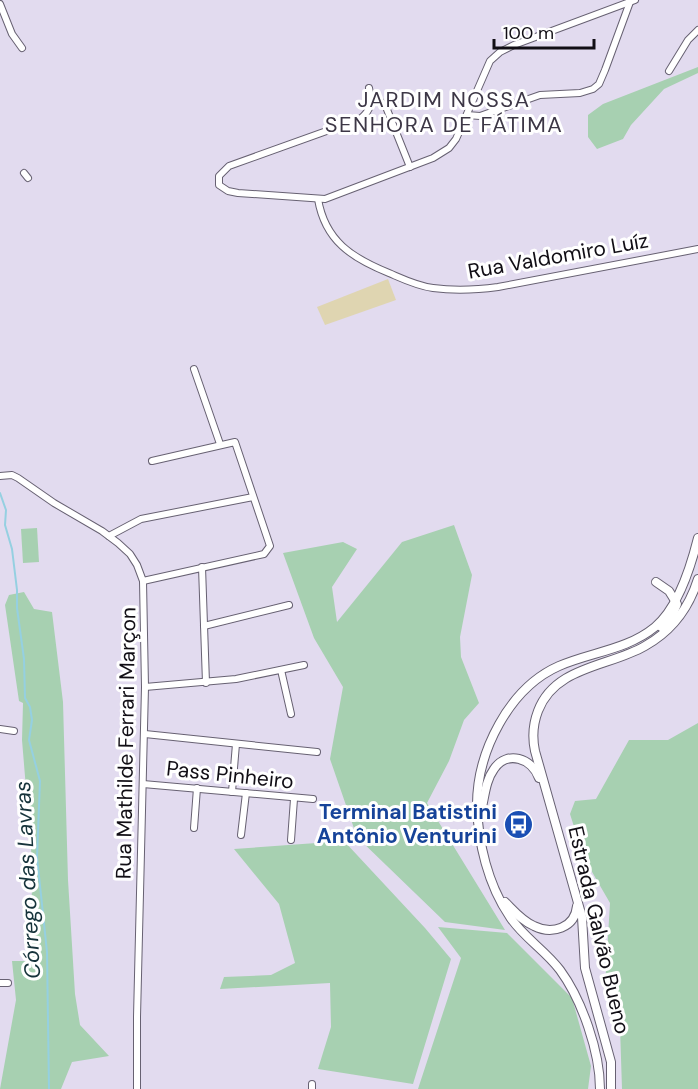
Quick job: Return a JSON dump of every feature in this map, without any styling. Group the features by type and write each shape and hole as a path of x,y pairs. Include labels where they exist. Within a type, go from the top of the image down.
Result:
{"main road":[{"name":"Estrada Galvão Bueno","path":"600,1089 596,1056 575,998 560,970 518,929 498,895 483,856 479,833 478,789 489,745 506,713 521,695 541,676 559,666 636,640 656,626 675,599 692,563 698,538"},
{"name":"Estrada Galvão Bueno","path":"611,1089 611,1062 585,968 582,917 533,740 538,712 547,694 559,682 568,676 644,647 666,632 685,609 698,579"},
{"path":"616,658 654,633 677,609 675,599 656,582"},
{"path":"479,819 489,779 499,764 508,759 518,758 529,763 537,772 556,828"},
{"path":"498,895 519,917 534,926 555,930 568,924 576,914 575,888"}],"street":[{"path":"369,88 371,99 368,112 360,118 231,165 222,171 218,178 221,188 233,193 318,199 340,194 433,158 449,148 456,139 490,62 497,54 514,45 632,1"},
{"path":"467,115 480,116 540,95 580,93 593,89 599,84 632,1"},
{"path":"0,4 12,34 22,48"},
{"path":"615,8 621,24"},
{"path":"669,71 688,40 698,30"},
{"path":"371,99 380,101 386,107 410,167"},
{"name":"Rua Valdomiro Luíz","path":"318,199 328,227 348,252 374,267 418,285 432,288 471,290 498,287 698,249"},
{"path":"195,369 220,444"},
{"path":"143,581 264,554 269,549 237,444 231,442 220,444 152,461"},
{"name":"Rua Mathilde Ferrari Marçon","path":"0,476 12,475 18,478 109,536 130,554 143,581 146,687 137,1089"},
{"path":"109,536 141,519 253,497"},
{"path":"202,567 206,683"},
{"path":"204,626 289,605"},
{"path":"146,687 236,680 304,665"},
{"path":"281,670 291,714"},
{"path":"0,729 14,731"},
{"path":"145,734 317,752"},
{"path":"232,792 236,744"},
{"name":"Pass Pinheiro","path":"143,784 313,800"},
{"path":"194,828 197,789"},
{"path":"241,835 246,793"},
{"path":"291,840 294,798"},
{"path":"0,983 8,983"}],"green space":[{"path":"698,67 698,73 664,89 631,125 623,139 597,149 588,137 588,115 603,104"},
{"path":"454,525 472,575 460,637 461,657 479,703 464,720 449,761 427,803 505,930 445,922 357,837 330,759 343,687 314,638 283,553 343,542 357,549 332,587 337,622 402,542"},
{"path":"37,528 39,562 23,563 21,529"},
{"path":"24,592 34,609 52,612 63,702 68,880 75,994 80,1025 109,1056 72,1062 61,1089 0,1089 16,1000 12,961 28,961 33,873 22,740 23,703 19,701 5,605 9,595"},
{"path":"698,723 698,1089 622,1089 620,1027 605,987 610,903 584,858 570,814 575,801 596,799 629,740 668,740"},
{"path":"344,841 451,959 413,1084 318,1069 331,1027 330,983 220,989 224,977 271,975 295,963 279,904 234,849"},
{"path":"438,927 507,933 572,998 591,1066 588,1089 418,1089 461,958"}],"sand":[{"path":"388,279 396,300 325,325 317,307"}],"waterway":[{"name":"Córrego das Lavras","path":"0,493 6,510 5,525 12,549 17,590 17,608 24,659 25,698 30,707 32,720 29,740 40,781 37,857 47,952 49,1089"}],"place":[{"name":"Terminal Batistini Antônio Venturini","path":"518,824"}],"district":[{"name":"JARDIM NOSSA SENHORA DE FÁTIMA","path":"444,112"}]}
